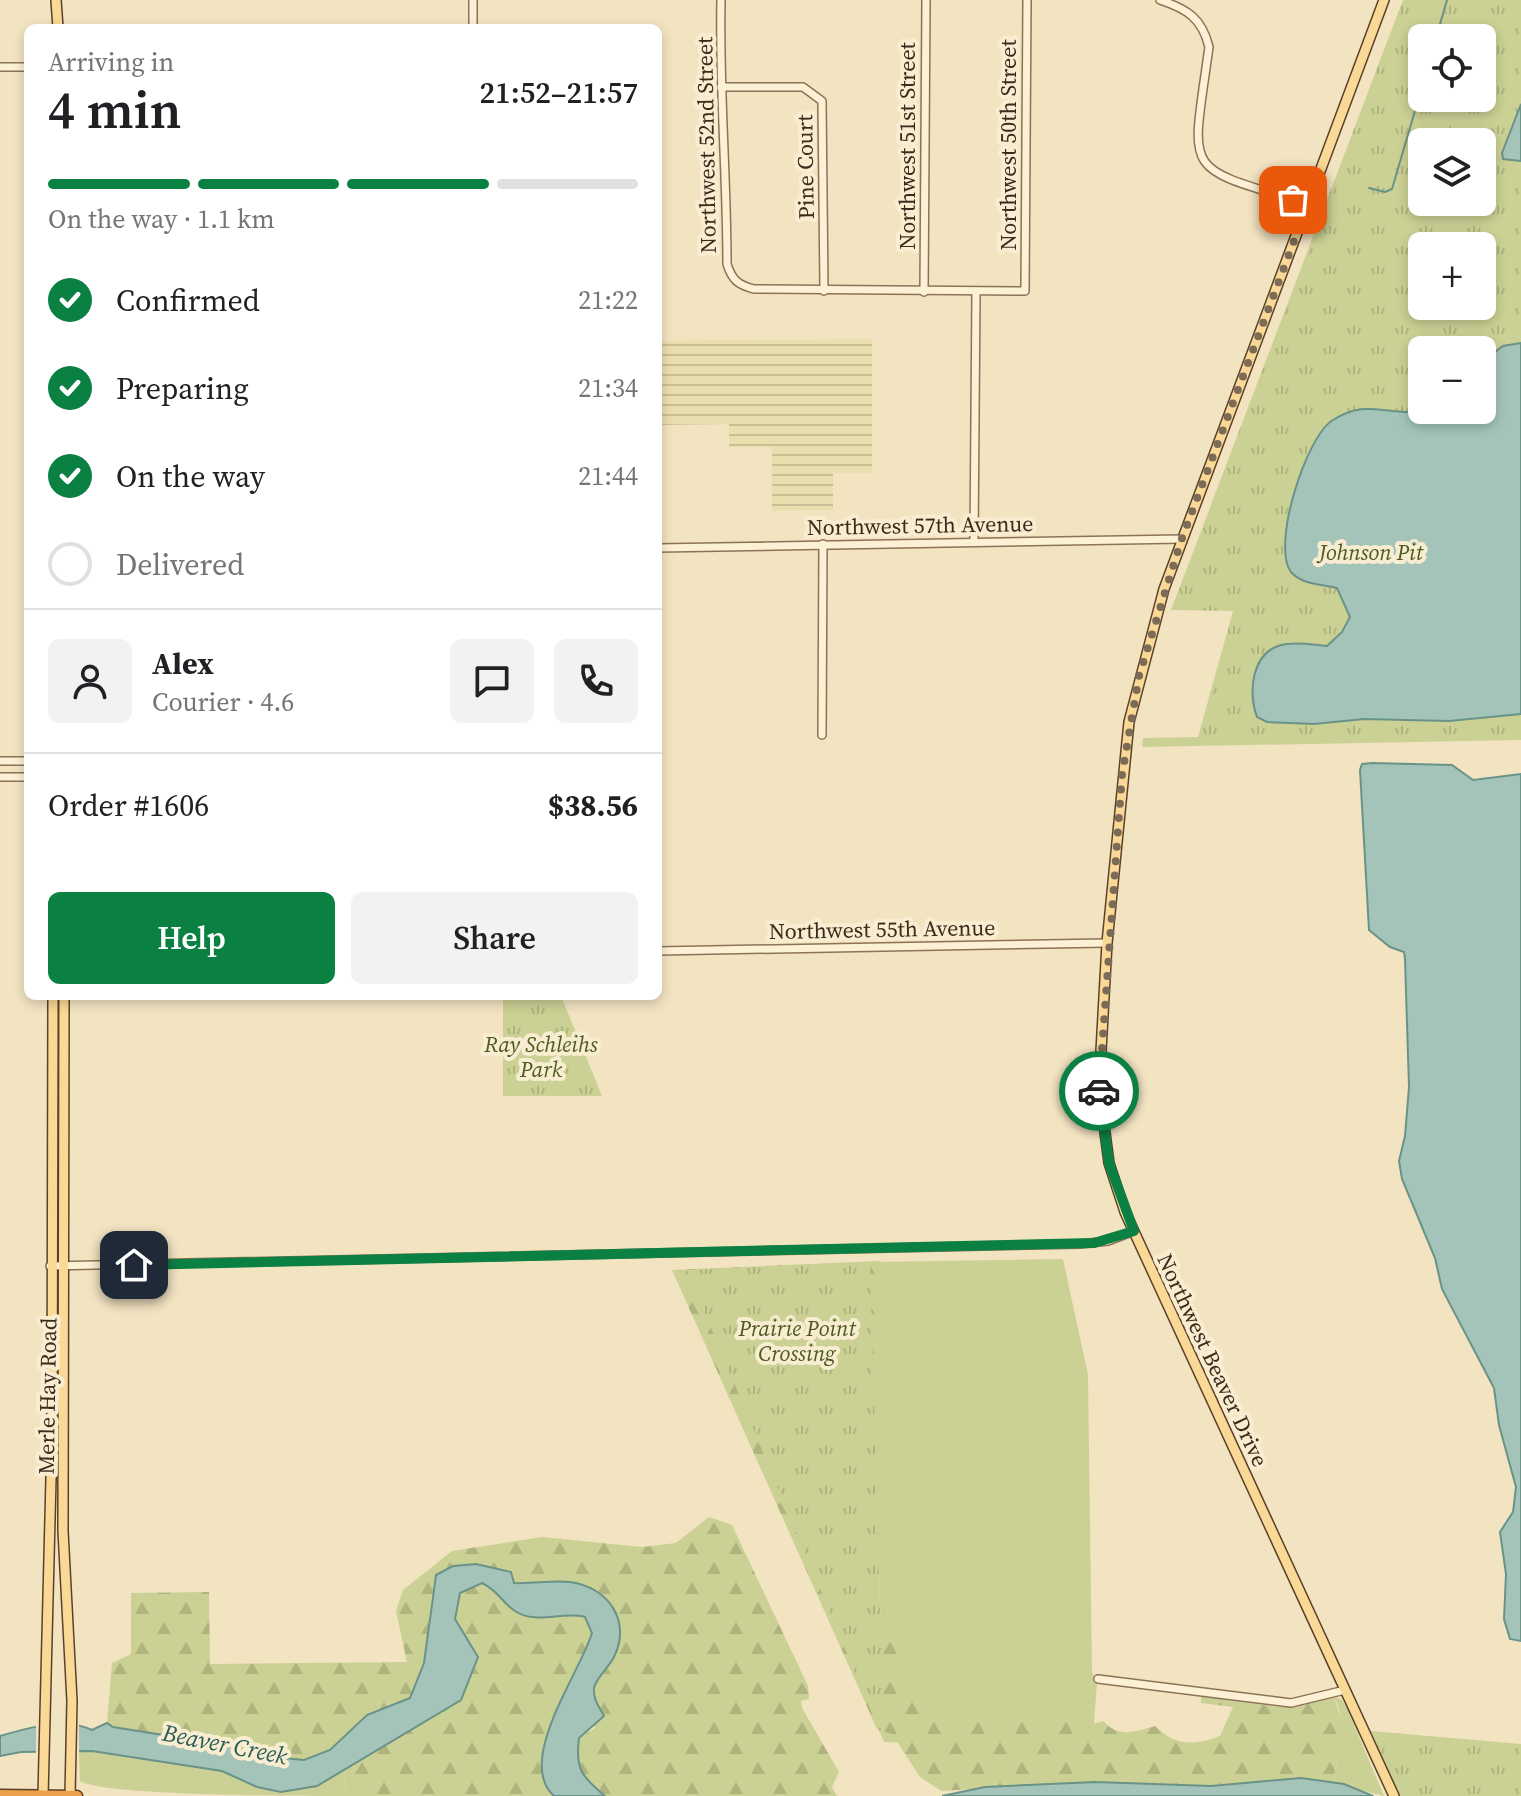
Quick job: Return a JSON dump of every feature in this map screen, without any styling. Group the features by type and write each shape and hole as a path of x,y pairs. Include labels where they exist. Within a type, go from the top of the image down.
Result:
{"highway":[{"path":"0,1795 77,1796"}],"main road":[{"path":"55,0 56,24"},
{"name":"Northwest Beaver Drive","path":"1384,0 1182,539 1151,632 1129,722 1107,943 1099,1107 1109,1163 1134,1231 1394,1796"},
{"name":"Merle Hay Road","path":"43,1795 43,1701 52,1448 53,1000"},
{"name":"Merle Hay Road","path":"64,1000 66,1266 63,1531 72,1701 70,1796"}],"street":[{"path":"473,0 473,24"},
{"name":"Northwest 52nd Street","path":"721,0 721,127 727,160 727,264 731,276 740,286 754,289 824,291"},
{"name":"Northwest 51st Street","path":"924,292 926,0"},
{"name":"Northwest 50th Street","path":"976,291 1025,291 1027,0"},
{"path":"1160,0 1189,11 1206,32 1209,47 1197,132 1202,162 1229,180 1308,204"},
{"path":"0,67 24,67"},
{"name":"Pine Court","path":"721,87 803,87 822,101 824,291"},
{"path":"824,291 976,291 974,542"},
{"name":"Northwest 57th Avenue","path":"662,548 1182,539"},
{"path":"822,735 823,544"},
{"path":"0,761 24,761"},
{"path":"0,777 24,777"},
{"name":"Northwest 55th Avenue","path":"662,951 1107,943"},
{"path":"50,1266 1075,1245 1108,1241 1134,1231"},
{"path":"1098,1679 1291,1703 1345,1690"}],"shaded area":[{"path":"872,339 872,473 833,473 833,510 772,511 772,447 729,447 729,424 662,425 662,341"}],"green space":[{"name":"Johnson Pit","path":"1403,0 1521,0 1521,740 1142,747 1143,738 1198,737 1233,611 1171,610"},
{"name":"Ray Schleihs Park","path":"503,1000 563,1000 602,1096 503,1096"},
{"path":"1063,1259 1088,1375 1092,1672 1097,1684 1092,1747 884,1742 870,1262"},
{"path":"880,1261 883,1293 876,1350 880,1388 879,1617 907,1631 900,1652 901,1674 916,1703 954,1724 978,1714 1092,1724 1103,1721 1121,1732 1155,1726 1178,1741 1194,1743 1220,1736 1233,1707 1201,1703 1201,1696 1277,1707 1334,1697 1345,1732 1332,1783 1301,1778 1211,1786 1095,1782 941,1791 920,1777 892,1734 877,1729 672,1270"},
{"name":"Prairie Point Crossing","path":"870,1262 884,1742 687,1270"},
{"path":"709,1517 732,1525 808,1686 809,1699 801,1701 802,1708 839,1772 832,1787 837,1796 605,1796 582,1772 578,1757 579,1738 595,1728 594,1685 616,1654 621,1627 568,1582 514,1583 511,1572 432,1594 424,1663 410,1698 367,1715 330,1750 304,1760 252,1755 226,1745 113,1727 107,1723 112,1663 131,1654 131,1593 209,1592 210,1664 407,1662 396,1611 403,1590 452,1551 542,1537 642,1547 676,1543"},
{"path":"481,1583 523,1615 585,1616 592,1633 583,1662 558,1710 550,1792 554,1796 346,1796 344,1770 461,1700 465,1638 455,1619 460,1593"},
{"path":"1334,1697 1341,1699 1347,1708 1384,1796 1332,1783 1342,1729"},
{"path":"1371,1731 1521,1744 1521,1796 1400,1796"},
{"path":"92,1751 222,1771 257,1787 317,1786 344,1770 346,1796 205,1794 97,1786 80,1781 79,1752"}],"water":[{"path":"1521,104 1521,161 1503,159 1502,153"},
{"path":"1521,343 1521,714 1449,721 1364,719 1314,724 1267,722 1257,717 1253,697 1254,675 1263,656 1271,649 1286,644 1327,646 1342,632 1350,617 1337,588 1301,579 1291,572 1286,559 1285,540 1294,492 1312,447 1323,430 1344,414 1362,409 1408,412 1408,424 1496,424 1496,351 1503,346"},
{"path":"1362,764 1452,765 1473,780 1521,774 1521,1641 1510,1639 1504,1619 1506,1574 1500,1532 1513,1512 1516,1487 1499,1425 1494,1388 1442,1289 1435,1258 1402,1179 1399,1161 1405,1136 1409,1087 1405,959 1404,952 1390,947 1369,930 1360,770"},
{"path":"476,1564 511,1572 514,1583 570,1582 584,1585 605,1598 613,1608 620,1631 619,1644 594,1688 595,1699 604,1716 579,1738 578,1749 582,1772 605,1796 554,1796 544,1781 542,1761 546,1740 592,1633 585,1617 523,1615 482,1583 460,1593 455,1619 478,1657 461,1700 317,1786 281,1792 257,1787 222,1771 92,1751 21,1752 0,1756 0,1736 46,1725 70,1724 92,1730 107,1723 113,1727 226,1745 252,1755 304,1760 330,1750 367,1715 410,1698 424,1663 436,1575 453,1566"},
{"path":"1301,1778 1344,1784 1373,1796 942,1796 985,1787 1095,1782 1211,1786"}],"pier":[{"path":"79,1721 79,1756 36,1758 36,1722"}],"waterway":[{"path":"1440,24 1447,0"},
{"path":"1369,188 1385,192 1392,189 1415,112"}],"way so far":[{"path":"1099,1091 1107,943 1122,775 1134,699 1164,589 1308,204 1293,200"}],"route":[{"path":"134,1265 1075,1245 1108,1241 1134,1231 1109,1163 1099,1091"}],"water label":[{"name":"Beaver Creek","path":"225,1744"}]}
